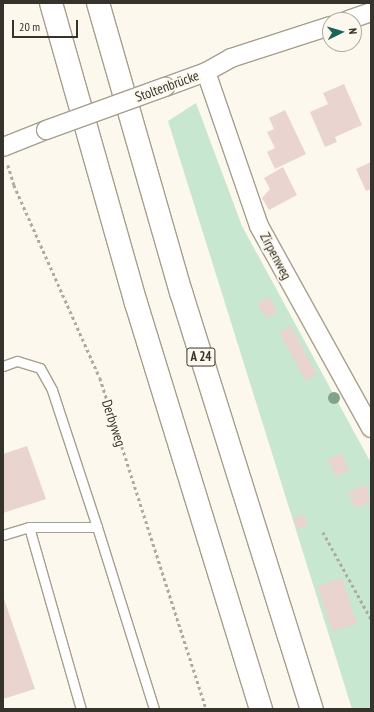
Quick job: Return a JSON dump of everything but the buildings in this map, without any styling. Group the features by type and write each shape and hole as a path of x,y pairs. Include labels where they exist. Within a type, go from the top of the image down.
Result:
{"highway":[{"path":"51,3 136,303 261,709"},
{"name":"A 24","path":"98,3 184,300 312,709"}],"street":[{"name":"Stoltenbrücke","path":"3,146 206,72 231,58 322,29"},
{"name":"Zirpenweg","path":"206,72 259,226 371,428"}],"lane":[{"path":"3,366 17,361 40,368 52,390 154,709"},
{"path":"3,535 29,527 97,527"},
{"path":"29,527 81,709"}],"path":[{"name":"Derbyweg","path":"3,146 14,185 100,378 206,709"},
{"path":"322,532 371,619"}],"green space":[{"path":"196,103 242,226 371,463 371,709 352,709 168,121"}]}
